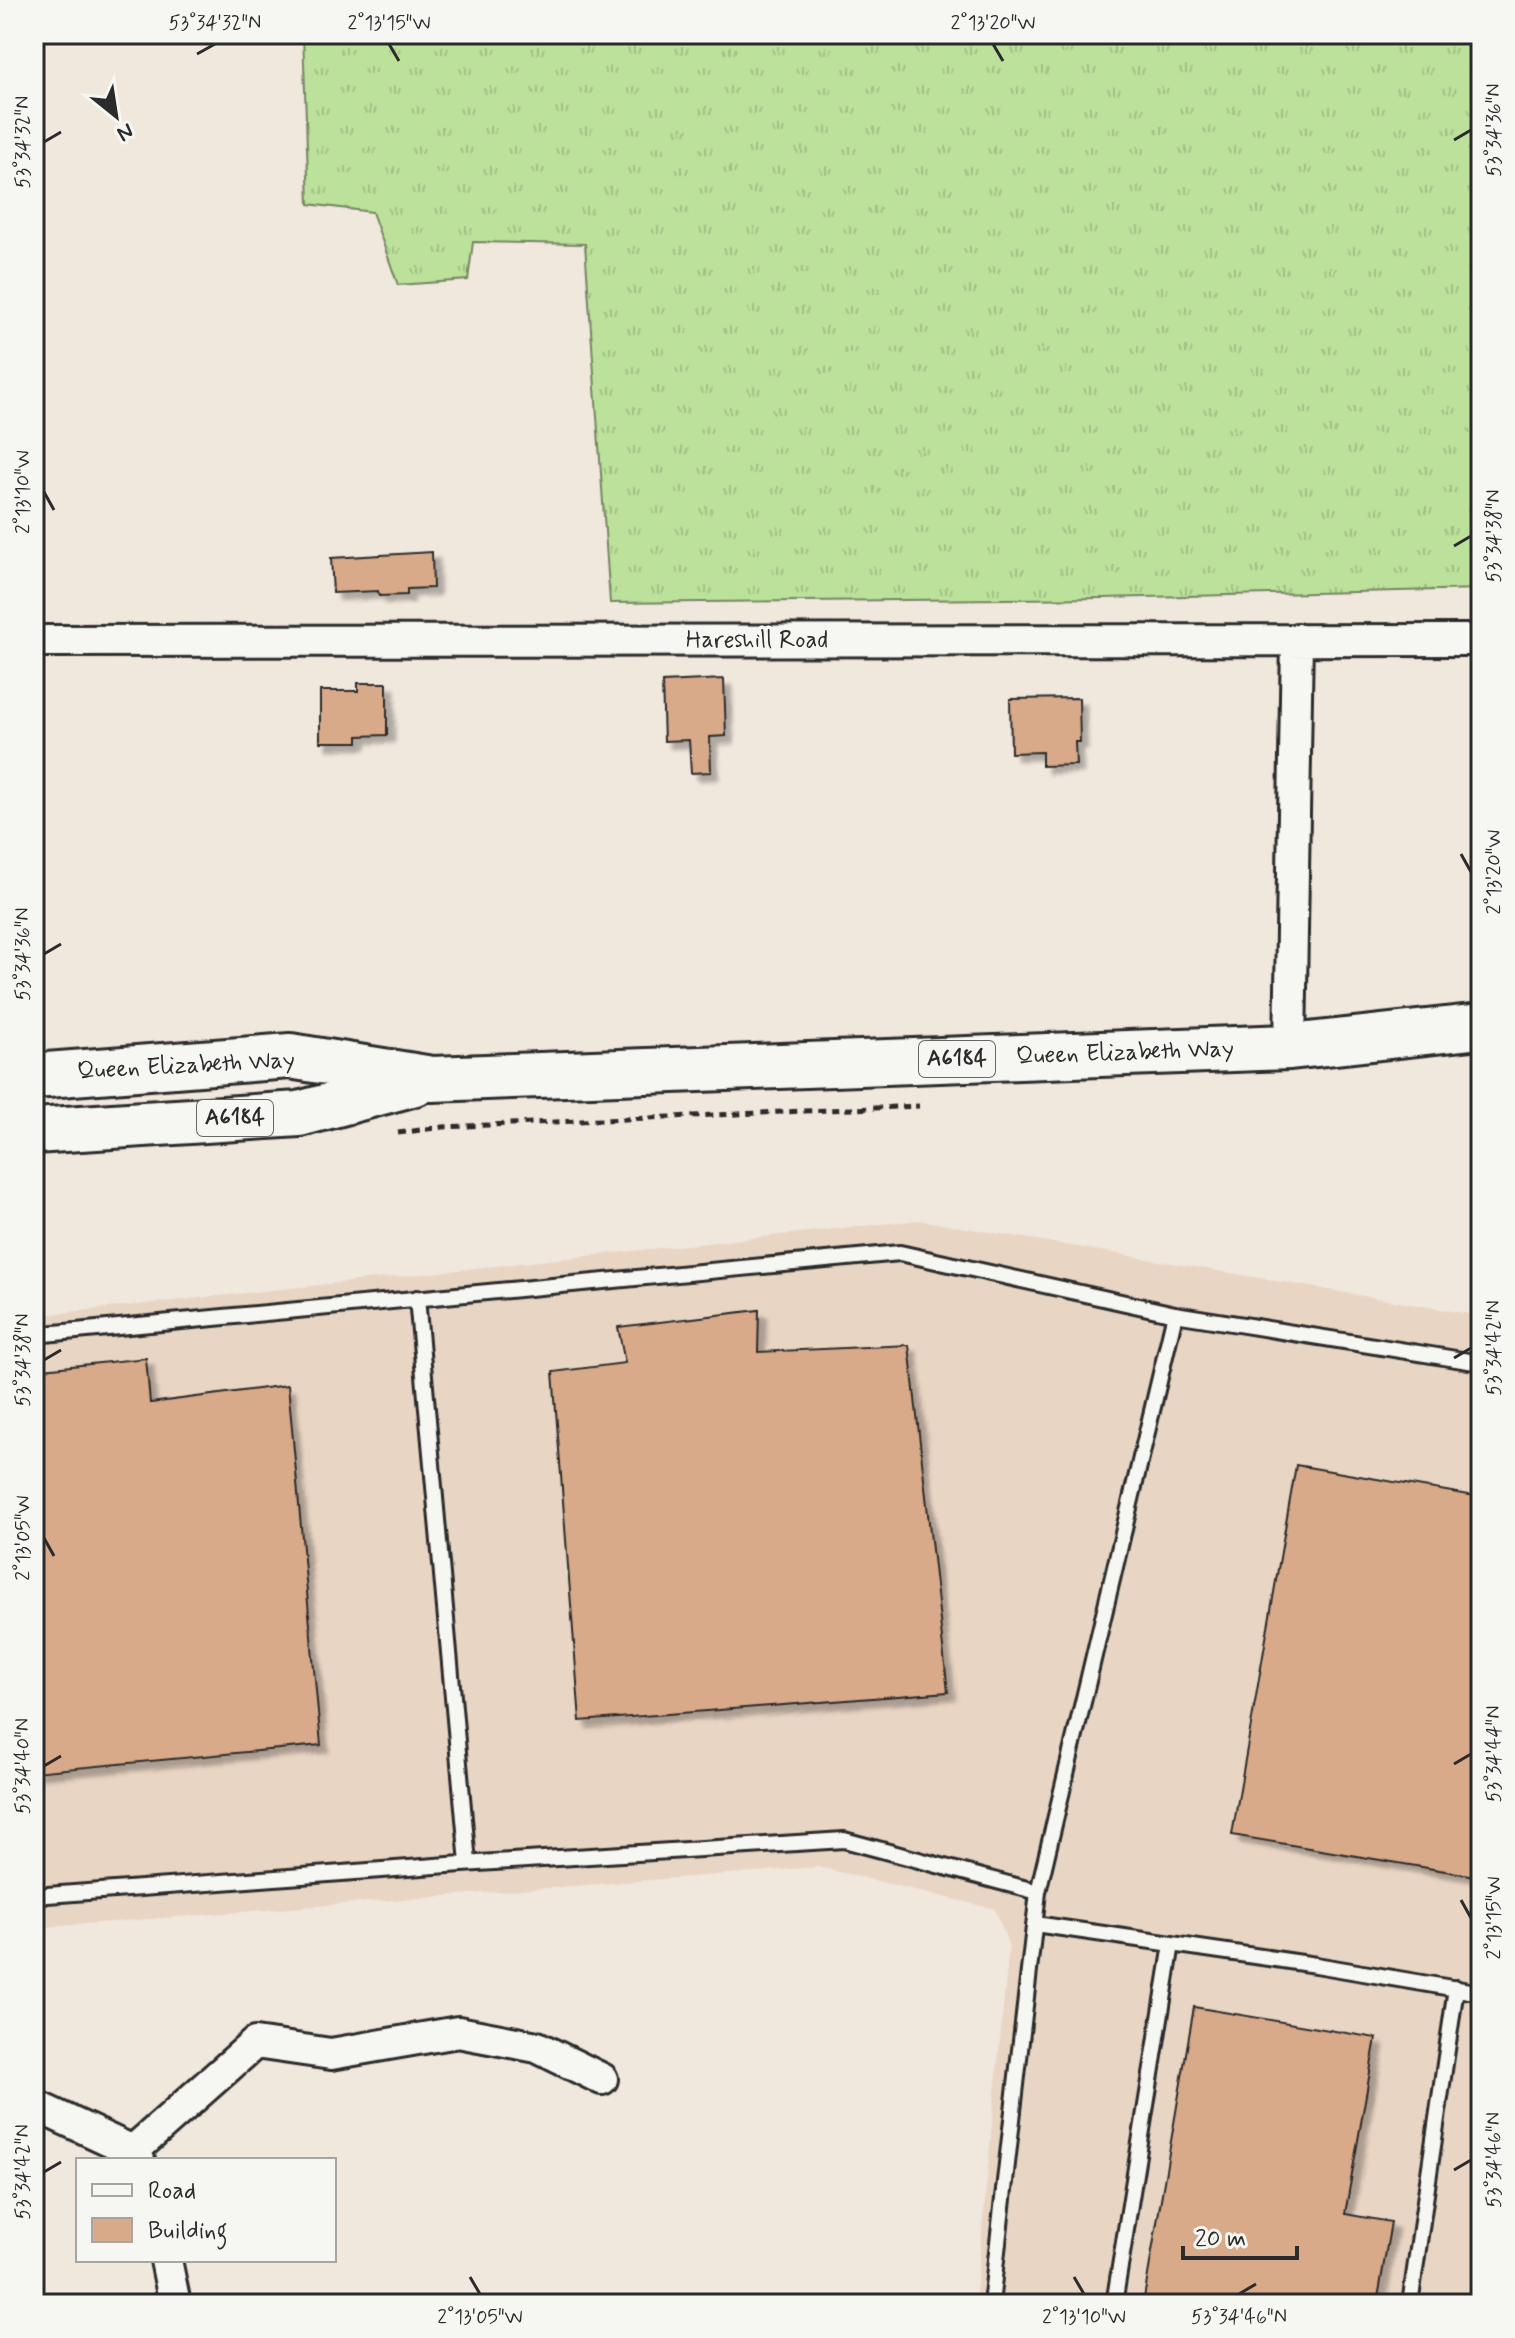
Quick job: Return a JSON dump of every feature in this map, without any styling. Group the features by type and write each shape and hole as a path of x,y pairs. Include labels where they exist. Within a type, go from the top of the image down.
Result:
{"main road":[{"name":"Queen Elizabeth Way","path":"34,1076 290,1056 432,1079 1290,1047 1481,1026"},
{"name":"Queen Elizabeth Way","path":"34,1131 299,1114 432,1079"}],"street":[{"path":"1290,1047 1297,639"},
{"name":"Hareshill Road","path":"34,641 1481,640"},
{"path":"34,2105 136,2156 255,2043 331,2054 458,2032 537,2047 602,2079"},
{"path":"166,2262 175,2304"}],"lane":[{"path":"34,1335 900,1253 1175,1314 1481,1363"},
{"path":"417,1298 468,1863"},
{"path":"991,2304 1038,1892 1175,1314"},
{"path":"34,1896 468,1863 844,1840 1038,1892"},
{"path":"1035,1924 1481,1993"},
{"path":"1114,2304 1172,1944"},
{"path":"1410,2304 1456,1988"}],"path":[{"path":"383,1135 443,1127 920,1106"}],"shaded area":[{"path":"919,1220 1481,1316 1481,2304 975,2304 1009,1946 995,1909 818,1867 34,1928 34,1316"}],"green space":[{"path":"303,34 1481,34 1481,589 1104,598 610,603 585,244 473,242 468,280 398,285 372,212 309,204"}],"building":[{"path":"432,552 433,588 407,589 407,595 379,596 378,591 333,593 331,558"},
{"path":"724,679 726,736 710,737 711,772 691,773 689,740 664,741 662,682"},
{"path":"358,683 387,683 387,735 358,736 358,742 320,742 320,691 358,691"},
{"path":"1079,698 1080,742 1075,742 1076,765 1042,766 1042,752 1011,753 1010,699"},
{"path":"759,1310 758,1352 909,1345 948,1692 580,1721 553,1372 625,1363 618,1327"},
{"path":"146,1358 150,1403 288,1385 321,1745 34,1772 34,1370"},
{"path":"1296,1465 1481,1497 1481,1877 1232,1835"},
{"path":"1194,2007 1376,2038 1345,2214 1391,2222 1377,2304 1143,2304"}]}
